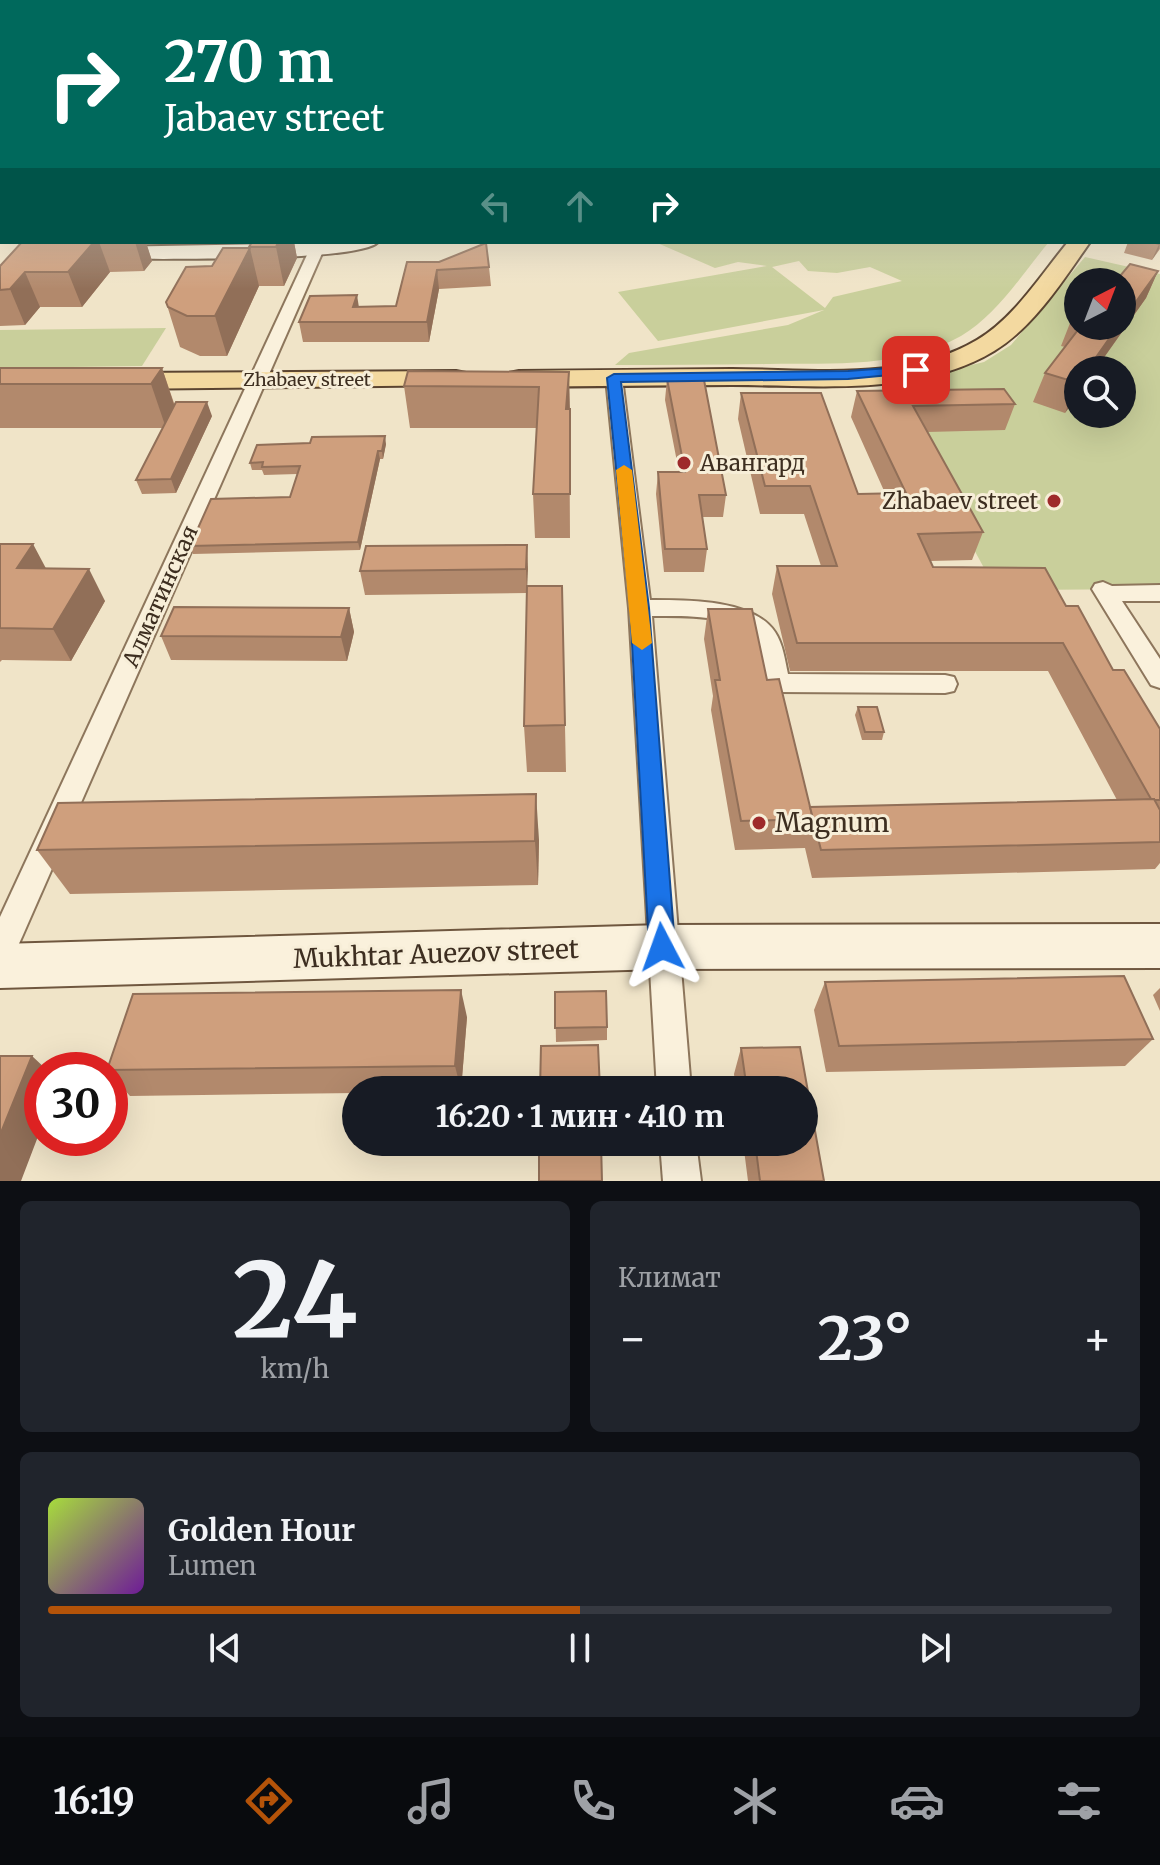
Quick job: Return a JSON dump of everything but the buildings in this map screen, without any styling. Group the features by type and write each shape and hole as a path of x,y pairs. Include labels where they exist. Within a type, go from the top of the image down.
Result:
{"main road":[{"name":"Zhabaev street","path":"88,381 614,378 871,374 916,370 968,355 995,339 1077,244"}],"street":[{"path":"81,253 329,245"},
{"name":"Алматинская","path":"0,951 257,381 329,245"},
{"path":"614,378 640,608 673,1076"},
{"path":"1160,593 1104,592 1160,679"},
{"path":"640,608 702,610 750,623 767,637 778,683 945,684"},
{"name":"Mukhtar Auezov street","path":"0,966 662,947 1160,946"},
{"path":"679,1156 682,1181"}],"green space":[{"path":"660,244 1047,244 986,317 961,336 916,354 843,363 615,365 629,353 788,325 824,310 658,341 618,292 767,266 738,262 715,268","holes":["799,261 808,271 837,273 870,267 902,281 833,297 825,308 772,267"]},
{"name":"Zhabaev street","path":"1085,257 1134,268 1076,268"},
{"name":"Zhabaev street","path":"1136,269 1160,274 1160,589 996,590 891,397 901,382 984,362 1011,345 1064,282 1064,340 1136,340"},
{"path":"166,328 142,366 0,368 0,330"}],"slow traffic":[{"path":"624,470 642,643"}],"place":[{"name":"Авангард","path":"684,463"},
{"name":"Zhabaev street","path":"1054,501"},
{"name":"Magnum","path":"759,823"}],"route":[{"path":"662,947 640,608 614,378 848,375 916,370"}]}
